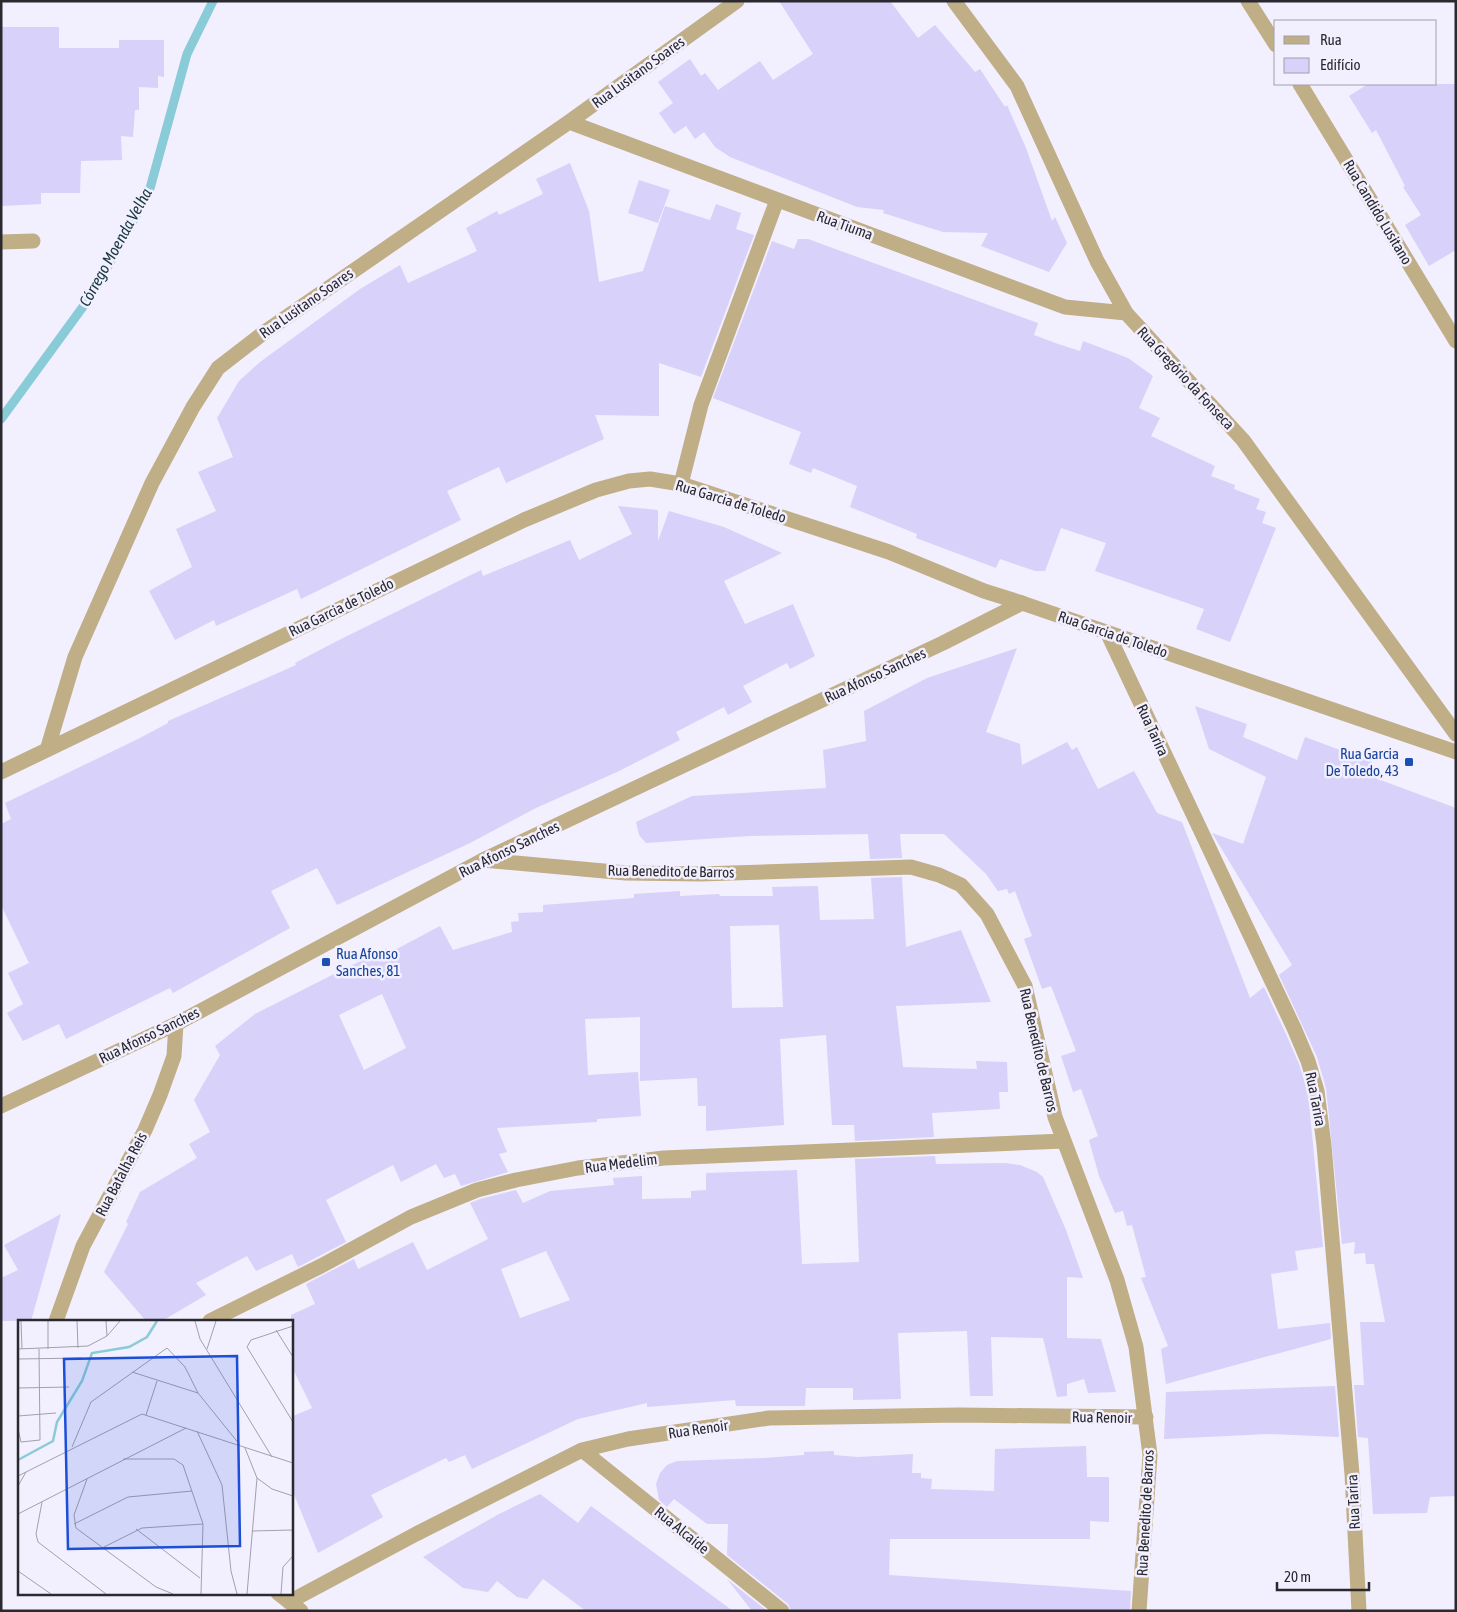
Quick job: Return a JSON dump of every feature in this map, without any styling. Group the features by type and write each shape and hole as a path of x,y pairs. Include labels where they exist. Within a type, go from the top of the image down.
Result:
{"street":[{"name":"Rua Lusitano Soares","path":"48,747 75,657 152,483 193,407 218,368 270,328 569,122 737,1"},
{"name":"Rua Gregório da Fonseca","path":"954,1 1017,86 1097,261 1126,313 1243,440 1456,734"},
{"path":"1248,1 1274,42"},
{"name":"Rua Candido Lusitano","path":"1301,85 1456,341"},
{"name":"Rua Tiuma","path":"569,122 1065,307 1126,313"},
{"path":"681,484 701,405 777,200"},
{"path":"1,242 33,241"},
{"name":"Rua Garcia de Toledo","path":"1,772 48,747 524,520 596,490 629,481 650,479 681,484 889,552 984,591 1456,752"},
{"name":"Rua Afonso Sanches","path":"1,1106 176,1024 483,860 943,643 1022,603"},
{"name":"Rua Tarira","path":"1107,632 1294,1028 1308,1061 1317,1091 1324,1145 1352,1474 1359,1611"},
{"name":"Rua Benedito de Barros","path":"483,860 626,873 692,874 911,867 939,875 961,885 987,914 1025,986 1055,1118 1117,1280 1136,1346 1150,1456 1139,1611"},
{"name":"Rua Batalha Reis","path":"56,1320 83,1246 145,1130 160,1095 174,1056 176,1024"},
{"name":"Rua Medelim","path":"212,1320 321,1266 411,1218 477,1190 516,1180 578,1168 664,1158 1064,1141"},
{"name":"Rua Renoir","path":"289,1602 416,1534 582,1450 628,1439 769,1418 959,1414 1146,1417"},
{"name":"Rua Alcaíde","path":"582,1450 782,1611"}],"building":[{"path":"779,1 890,1 918,38 935,25 975,72 980,69 1005,107 1007,105 1026,148 1052,221 1055,217 1067,243 1049,272 981,246 988,233 943,232 883,213 884,210 857,207 730,157 715,147 704,132 695,139 686,126 674,134 659,113 673,103 658,82 690,59 701,76 705,73 718,90 760,61 773,80 813,54"},
{"path":"1,27 59,27 59,48 119,48 119,40 164,40 164,77 158,76 158,88 139,87 139,110 135,110 133,137 121,136 122,160 81,161 80,193 41,193 41,204 1,206"},
{"path":"1456,84 1456,250 1429,266 1405,225 1421,215 1403,187 1405,186 1376,130 1372,133 1349,96 1366,85"},
{"path":"570,163 589,211 599,282 643,271 665,206 710,220 716,204 741,213 736,229 754,235 701,377 659,363 659,416 595,415 604,439 506,483 499,467 447,491 461,520 301,599 297,589 216,626 214,620 175,640 149,591 192,567 176,529 216,511 198,472 233,457 217,418 239,381 260,362 360,289 400,265 408,283 477,251 466,228 497,211 499,215 543,194 536,179"},
{"path":"639,180 670,190 658,223 628,213"},
{"path":"798,239 808,239 1038,323 1034,335 1080,351 1083,341 1128,358 1153,376 1139,408 1160,418 1151,436 1215,466 1211,476 1235,485 1234,489 1260,499 1256,509 1266,512 1262,523 1276,528 1230,642 1196,629 1204,609 1095,571 1106,543 1061,528 1045,571 1035,571 1000,559 996,568 916,538 917,534 850,507 857,486 813,468 811,473 789,464 801,432 713,398 772,241 794,249"},
{"path":"618,506 658,510 658,541 669,511 724,527 782,553 724,581 745,624 793,604 815,656 790,669 787,663 743,686 752,702 728,715 724,707 676,732 680,740 617,772 536,808 470,843 337,905 317,868 271,891 290,928 173,993 170,988 66,1039 59,1024 23,1041 7,1013 23,1004 8,973 29,963 1,905 1,824 11,819 5,803 138,739 168,723 168,721 296,665 295,663 337,641 481,570 483,576 570,540 579,560 632,534"},
{"path":"1017,648 986,732 1020,744 1022,765 1067,742 1072,750 1077,747 1098,789 1134,771 1157,813 1182,822 1250,998 1264,987 1285,1032 1299,1064 1308,1093 1323,1247 1295,1251 1298,1270 1271,1274 1278,1329 1330,1323 1331,1339 1166,1384 1161,1349 1168,1346 1141,1278 1146,1277 1132,1225 1127,1226 1123,1211 1115,1213 1099,1176 1089,1140 1098,1136 1081,1089 1073,1092 1061,1056 1076,1051 1051,986 1042,989 1024,939 1032,936 1015,891 1009,894 1007,889 998,891 986,874 944,834 900,834 902,858 870,859 868,834 749,836 646,843 639,835 636,822 692,796 826,788 823,750 866,741 864,711 927,678"},
{"path":"1195,706 1247,724 1243,737 1297,760 1305,737 1372,762 1367,775 1456,808 1456,1496 1430,1497 1427,1513 1373,1514 1368,1438 1358,1437 1354,1385 1364,1385 1360,1322 1385,1322 1374,1264 1366,1264 1365,1253 1354,1254 1355,1242 1342,1244 1326,1088 1317,1057 1279,975 1292,965 1212,833 1243,844 1266,777 1209,749"},
{"path":"902,877 906,947 961,930 991,1002 896,1006 903,1067 977,1069 976,1061 1007,1062 1008,1092 999,1092 1000,1109 932,1113 934,1137 855,1141 854,1125 832,1125 826,1035 780,1039 784,1125 706,1131 706,1106 698,1106 697,1078 640,1081 640,1017 585,1019 588,1075 638,1072 641,1116 597,1119 597,1122 497,1128 507,1152 499,1154 508,1172 461,1186 455,1174 444,1178 436,1164 401,1182 393,1165 326,1200 346,1242 298,1267 292,1254 256,1271 247,1256 196,1283 206,1295 164,1320 145,1320 104,1272 128,1224 126,1222 140,1192 197,1158 189,1144 210,1132 194,1100 220,1055 215,1046 255,1014 387,948 389,953 440,926 453,950 512,932 511,922 519,921 518,913 543,912 543,905 634,898 634,894 680,891 680,896 719,894 720,896 773,896 772,887 818,886 820,920 874,919 871,878","holes":["779,925 783,1007 732,1008 730,926","382,994 406,1048 364,1070 339,1015"]},
{"path":"935,1156 936,1164 1005,1163 1020,1165 1037,1172 1043,1177 1066,1230 1083,1278 1067,1277 1067,1338 1101,1339 1116,1392 1088,1393 1084,1379 1067,1384 1067,1396 1057,1397 1043,1338 991,1337 993,1396 970,1396 967,1331 898,1333 901,1399 853,1400 853,1388 806,1388 805,1406 736,1406 735,1400 647,1407 647,1403 578,1419 472,1469 465,1455 449,1462 446,1458 371,1495 383,1517 318,1553 292,1489 292,1417 312,1408 292,1367 291,1315 315,1304 306,1284 354,1259 358,1269 413,1242 427,1270 488,1239 470,1203 480,1199 516,1190 523,1203 550,1191 614,1185 613,1178 642,1176 642,1199 691,1198 691,1191 706,1190 706,1173 797,1170 802,1264 859,1262 855,1159","holes":["546,1251 570,1300 520,1318 501,1269"]},
{"path":"61,1214 31,1320 1,1321 1,1278 18,1270 4,1245"},
{"path":"1335,1386 1339,1437 1268,1434 1164,1439 1166,1392"},
{"path":"1086,1446 1087,1477 1109,1477 1109,1522 1090,1521 1090,1539 890,1539 889,1575 1131,1591 1130,1611 791,1611 788,1604 727,1555 728,1524 707,1524 674,1499 667,1507 659,1500 656,1484 660,1473 667,1465 677,1461 764,1458 804,1455 804,1452 834,1451 834,1455 858,1457 913,1454 912,1473 921,1473 921,1478 932,1479 931,1489 994,1491 995,1449"},
{"path":"540,1494 578,1523 591,1506 733,1611 586,1611 543,1579 527,1599 517,1597 497,1581 488,1592 463,1588 423,1557 499,1514"},
{"path":"727,1579 767,1611 752,1611"}],"waterway":[{"name":"Córrego Moenda Velha","path":"1,419 93,293 149,192 187,54 213,1"}],"place":[{"name":"Rua Garcia De Toledo, 43","path":"1409,762"},
{"name":"Rua Afonso Sanches, 81","path":"326,962"}]}
